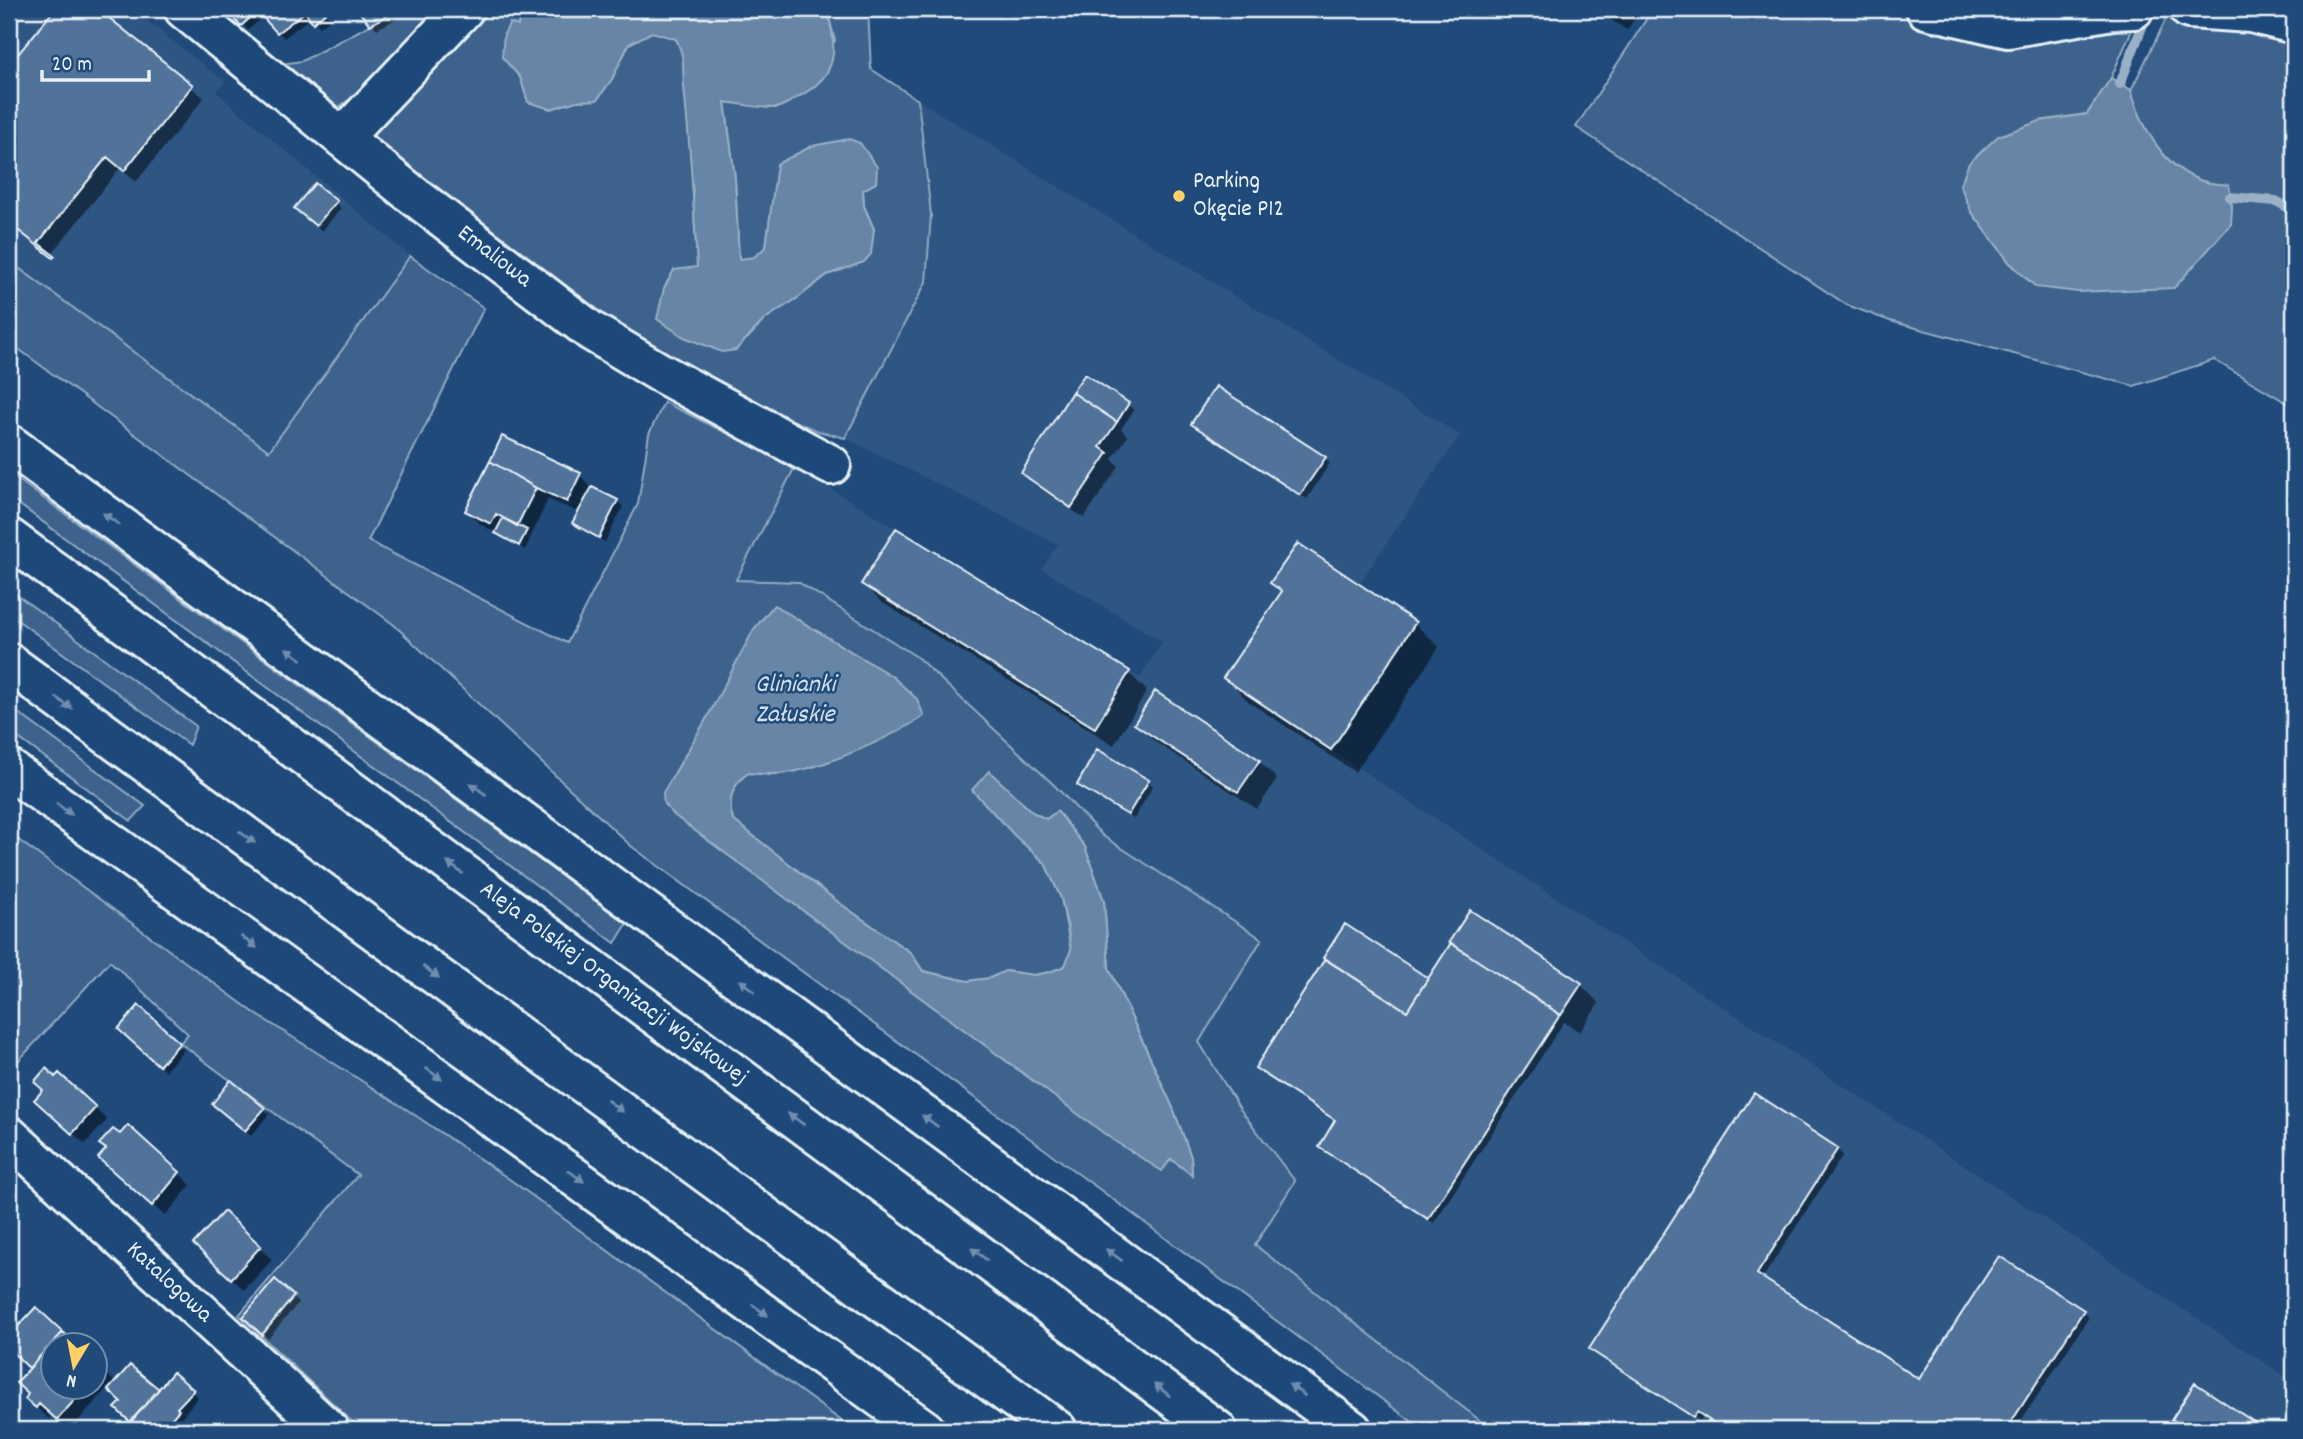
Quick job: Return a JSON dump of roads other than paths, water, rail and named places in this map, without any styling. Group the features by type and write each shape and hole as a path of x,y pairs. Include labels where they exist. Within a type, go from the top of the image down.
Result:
{"main road":[{"name":"Emaliowa","path":"184,9 409,192 591,331 659,372 831,465"},
{"path":"343,136 464,9"},
{"path":"1926,9 2008,28 2112,10 2134,9"},
{"path":"2189,9 2251,13 2294,24"},
{"path":"9,444 1352,1430"},
{"name":"Aleja Polskiej Organizacji Wojskowej","path":"9,538 1217,1430"},
{"path":"9,663 1057,1430"},
{"path":"9,769 925,1430"},
{"name":"Katalogowa","path":"9,1136 329,1430"}],"water":[{"path":"521,9 827,9 833,49 832,60 822,80 812,89 777,108 725,102 735,178 739,259 754,257 766,247 777,164 812,146 849,139 860,143 877,167 876,183 863,190 864,206 874,229 871,254 864,262 827,275 765,319 736,350 722,352 684,337 657,319 664,288 674,270 697,267 683,63 676,39 652,32 629,44 612,79 597,100 576,101 551,109 528,102 520,77 502,57 504,34 510,23 518,26"},
{"path":"2111,78 2131,90 2148,131 2165,156 2176,166 2202,181 2229,185 2231,224 2174,288 2078,292 2036,287 2010,263 1971,211 1960,185 1969,163 1998,136 2040,121 2087,114"},
{"name":"Glinianki Załuskie","path":"774,605 893,677 917,699 924,716 877,742 821,764 782,774 748,773 732,794 733,820 838,902 911,953 923,971 968,981 990,978 1005,971 1034,975 1050,972 1065,966 1071,950 1061,898 1045,863 1015,836 972,790 989,771 1032,812 1046,819 1057,811 1085,847 1104,901 1109,968 1173,1108 1191,1157 1192,1175 1171,1159 1162,1171 1113,1140 675,816 664,804 663,793 754,629"}],"waterway":[{"path":"2120,84 2144,22"},
{"path":"2230,197 2276,201 2294,211"}],"place":[{"name":"Parking Okęcie P12","path":"1179,196"}]}
